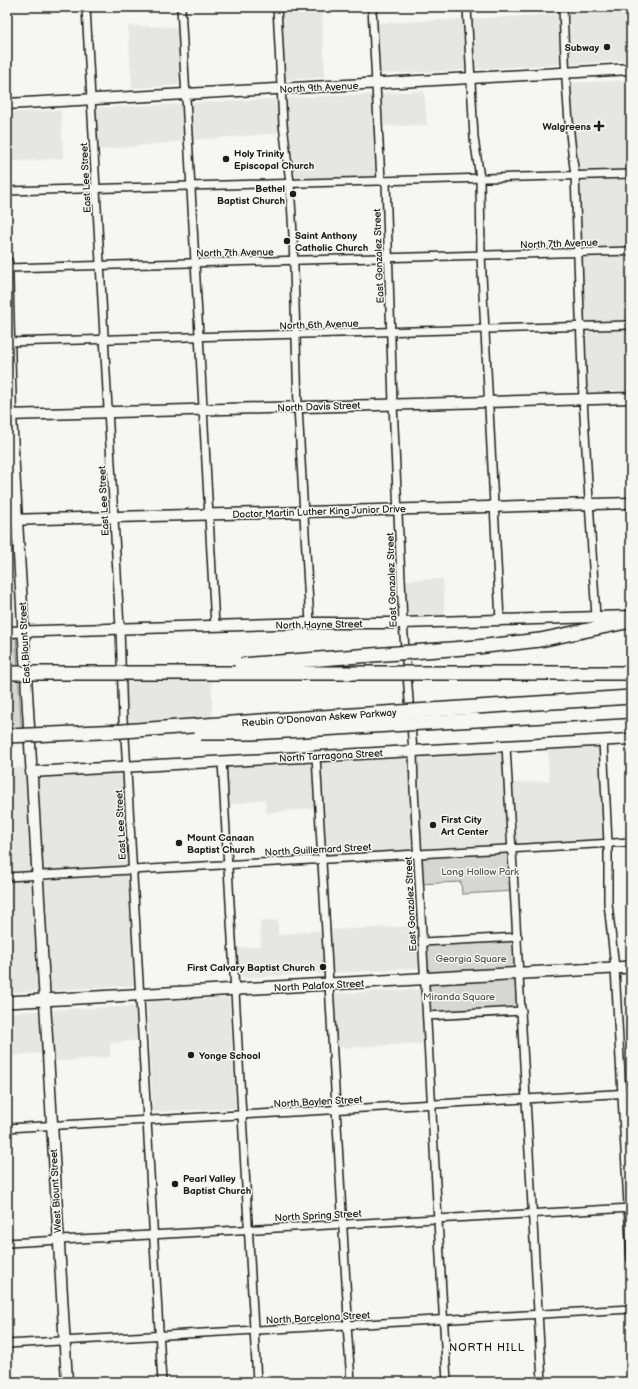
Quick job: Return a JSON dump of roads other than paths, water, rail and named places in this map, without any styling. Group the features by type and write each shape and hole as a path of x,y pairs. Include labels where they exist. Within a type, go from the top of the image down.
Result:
{"highway":[{"path":"72,673 126,668 277,663 477,647 540,640 631,621"},
{"path":"7,673 631,673"},
{"name":"Reubin O'Donovan Askew Parkway","path":"7,736 123,726 260,720 631,697"},
{"path":"123,726 252,734 631,711"}],"main road":[{"name":"North Palafox Street","path":"7,1002 631,967"}],"street":[{"name":"East Lee Street","path":"86,7 120,628 123,726 127,767 162,1382"},
{"path":"182,7 215,626"},
{"path":"277,7 283,124 290,183 294,261 298,407 310,623"},
{"name":"East Gonzalez Street","path":"372,7 388,258 403,623 413,751 422,942 447,1382"},
{"path":"467,7 474,138 480,178 481,255 500,620"},
{"path":"563,7 566,73 575,175 583,399 596,618"},
{"name":"North 9th Avenue","path":"7,104 631,69"},
{"path":"7,191 631,174"},
{"name":"North 7th Avenue","path":"7,268 631,251"},
{"name":"East Blount Street","path":"7,262 12,520 24,631 44,1000"},
{"name":"North 6th Avenue","path":"8,342 631,325"},
{"name":"North Davis Street","path":"9,415 631,398"},
{"name":"Doctor Martin Luther King Junior Drive","path":"12,520 631,504"},
{"name":"North Hayne Street","path":"7,632 310,623 403,623 631,616"},
{"path":"7,742 112,738 116,737 123,726"},
{"name":"North Tarragona Street","path":"31,772 631,739"},
{"path":"603,741 608,843 608,903 615,968 630,1208 631,1259"},
{"path":"506,746 542,1382"},
{"path":"316,756 351,1382"},
{"path":"222,761 257,1382"},
{"name":"North Guillemard Street","path":"7,877 631,842"},
{"path":"422,942 518,937"},
{"name":"West Blount Street","path":"44,1000 67,1382"},
{"path":"426,1016 522,1011"},
{"name":"North Baylen Street","path":"7,1128 631,1093"},
{"name":"North Spring Street","path":"7,1243 630,1208"},
{"name":"North Barcelona Street","path":"7,1344 631,1309"}],"place":[{"name":"Subway","path":"607,47"},
{"name":"Walgreens","path":"599,126"},
{"name":"Holy Trinity Episcopal Church","path":"226,159"},
{"name":"Bethel Baptist Church","path":"293,194"},
{"name":"Saint Anthony Catholic Church","path":"287,241"},
{"name":"First City Art Center","path":"433,825"},
{"name":"Mount Canaan Baptist Church","path":"179,843"},
{"name":"First Calvary Baptist Church","path":"323,967"},
{"name":"Yonge School","path":"191,1055"},
{"name":"Pearl Valley Baptist Church","path":"175,1184"}],"district":[{"name":"NORTH HILL","path":"487,1347"}],"park label":[{"name":"Long Hollow Park","path":"480,871"},
{"name":"Georgia Square","path":"471,958"},
{"name":"Miranda Square","path":"459,996"}]}
